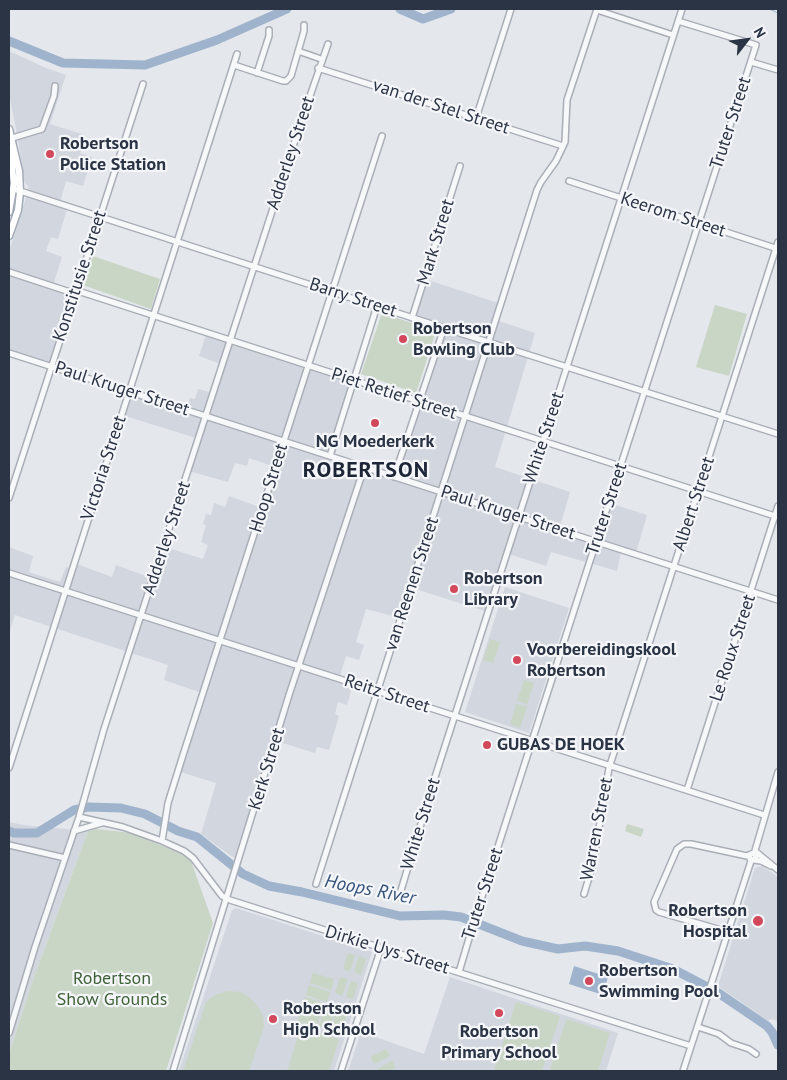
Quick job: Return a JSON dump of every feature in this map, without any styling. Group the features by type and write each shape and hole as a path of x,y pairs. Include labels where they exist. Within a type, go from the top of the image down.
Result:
{"main road":[{"path":"9,129 19,170 17,190 9,212"},
{"path":"9,146 17,190 18,210 9,236"}],"street":[{"path":"476,118 511,9"},
{"path":"597,9 673,35"},
{"name":"van Reenen Street","path":"316,884 537,190 556,162 563,146 566,136 567,100 597,9"},
{"name":"White Street","path":"399,898 455,716 682,9"},
{"name":"Truter Street","path":"459,972 756,45 678,20"},
{"path":"234,65 283,81 288,80 291,76 304,25"},
{"path":"257,73 269,36 269,30"},
{"name":"Adderley Street","path":"9,1033 35,947 79,817 104,730 318,68 328,44"},
{"path":"298,51 322,59"},
{"name":"Victoria Street","path":"9,768 237,54"},
{"path":"751,62 778,70"},
{"name":"van der Stel Street","path":"318,68 563,146"},
{"name":"Konstitusie Street","path":"9,498 143,84"},
{"path":"10,139 42,129 54,96 55,86"},
{"name":"Hoop Street","path":"162,841 166,815 182,755 382,136"},
{"name":"Mark Street","path":"412,318 460,166"},
{"name":"Keerom Street","path":"569,181 621,199 778,247"},
{"name":"Barry Street","path":"17,190 778,434"},
{"name":"Albert Street","path":"610,765 778,247"},
{"name":"Piet Retief Street","path":"9,272 777,517"},
{"path":"330,456 377,306"},
{"path":"394,477 444,328"},
{"name":"Paul Kruger Street","path":"9,353 778,600"},
{"name":"Kerk Street","path":"172,1071 364,468"},
{"name":"Le Roux Street","path":"687,790 751,591 777,517 778,506"},
{"name":"Reitz Street","path":"9,572 764,815"},
{"name":"Warren Street","path":"584,894 593,864 610,765"},
{"path":"683,1071 713,982 778,772"},
{"path":"79,817 118,826 162,841 189,854 226,899"},
{"path":"74,831 103,823"},
{"path":"728,932 656,910 654,902 677,850 684,844 691,844 753,856 776,868"},
{"path":"9,845 65,858"},
{"path":"753,856 776,868"},
{"name":"Dirkie Uys Street","path":"226,899 691,1046"},
{"path":"342,1071 381,948"},
{"path":"698,1027 719,1034 731,1043 749,1049 756,1054"}],"shaded area":[{"path":"9,51 66,75 50,124 85,135 80,153 92,157 83,186 66,181 60,203 68,206 58,239 51,237 46,251 62,257 53,285 73,292 50,366 9,353 9,252 29,188 24,181 9,94"},
{"path":"425,279 501,304 496,320 535,333 495,467 570,492 559,530 596,542 609,503 647,515 635,556 621,552 617,571 551,552 546,566 506,553 488,612 412,588 400,618 366,609 356,642 364,645 359,660 346,656 339,679 353,684 347,705 338,702 335,714 339,716 329,750 317,747 315,753 276,741 240,859 231,856 201,834 216,783 177,771 202,693 164,680 168,665 15,615 9,633 9,547 33,556 29,572 60,582 66,567 72,569 74,563 112,577 116,565 154,579 165,547 203,559 208,545 201,542 206,525 203,524 206,514 211,515 214,503 225,507 229,496 262,508 275,467 249,458 247,466 235,463 228,482 189,471 199,439 122,415 129,393 186,411 190,398 195,399 198,389 213,393 223,365 199,356 206,335 354,384 331,456 397,477 444,329 412,318"},
{"name":"Voorbereidingskool Robertson","path":"505,587 569,608 529,733 465,712"},
{"path":"9,822 88,831 32,983 9,1054"},
{"name":"Robertson Hospital","path":"762,866 778,877 778,1021 771,1019 768,1021 718,986 755,868"},
{"name":"Robertson High School","path":"236,908 372,952 334,1071 179,1071 232,910"},
{"name":"Robertson Primary School","path":"450,977 618,1033 606,1071 348,1071 361,1032 424,1054"}],"green space":[{"path":"93,256 160,279 151,309 83,285"},
{"path":"715,305 747,314 729,376 696,367"},
{"path":"382,313 436,331 416,393 361,374"},
{"path":"490,639 500,642 493,663 483,660"},
{"path":"524,680 534,683 527,704 517,701"},
{"path":"516,704 527,707 520,728 510,724"},
{"path":"627,824 644,829 641,837 625,831"},
{"name":"Robertson Show Grounds","path":"96,829 133,833 190,858 213,923 166,1071 9,1071 9,1054 32,983 88,831"},
{"path":"348,953 355,955 350,971 343,969"},
{"path":"359,956 366,959 361,975 354,972"},
{"path":"313,973 334,979 331,990 310,983"},
{"path":"340,977 348,979 342,996 335,993"},
{"path":"351,981 358,983 353,999 346,997"},
{"path":"309,985 330,992 327,1002 306,995"},
{"path":"228,991 240,992 248,996 256,1004 263,1016 264,1027 249,1071 183,1071 206,1002 215,995"},
{"path":"305,997 324,1003 316,1029 302,1022 301,1024 297,1023"},
{"path":"516,1002 560,1016 542,1071 494,1071"},
{"path":"325,1005 336,1008 330,1029 319,1026"},
{"path":"337,1009 348,1012 341,1033 331,1030"},
{"path":"566,1019 610,1033 598,1071 550,1071"},
{"path":"301,1027 339,1039 329,1071 287,1071"},
{"path":"386,1049 390,1056 374,1064 371,1057"},
{"path":"392,1061 396,1068 389,1071 378,1071 377,1069"}],"water":[{"name":"Robertson Swimming Pool","path":"574,966 608,977 603,995 569,984"}],"waterway":[{"path":"9,41 63,63 145,65 217,40 287,9"},
{"path":"400,9 423,19 451,9"},
{"path":"769,9 778,13"},
{"name":"Hoops River","path":"9,831 14,833 37,833 74,810 88,807 121,808 145,814 178,831 197,837 243,874 269,886 302,892 400,916 444,915 461,917 522,941 558,949 585,946 618,951 673,969 717,992 767,1026 778,1045"}],"place":[{"name":"Robertson Police Station","path":"50,154"},
{"name":"Robertson Bowling Club","path":"403,339"},
{"name":"NG Moederkerk","path":"375,423"},
{"name":"Robertson Library","path":"454,589"},
{"name":"Voorbereidingskool Robertson","path":"517,660"},
{"name":"GUBAS DE HOEK","path":"487,745"},
{"name":"Robertson Hospital","path":"758,921"},
{"name":"Robertson Swimming Pool","path":"589,981"},
{"name":"Robertson Primary School","path":"499,1013"},
{"name":"Robertson High School","path":"273,1019"}],"district":[{"name":"ROBERTSON","path":"366,471"}]}
